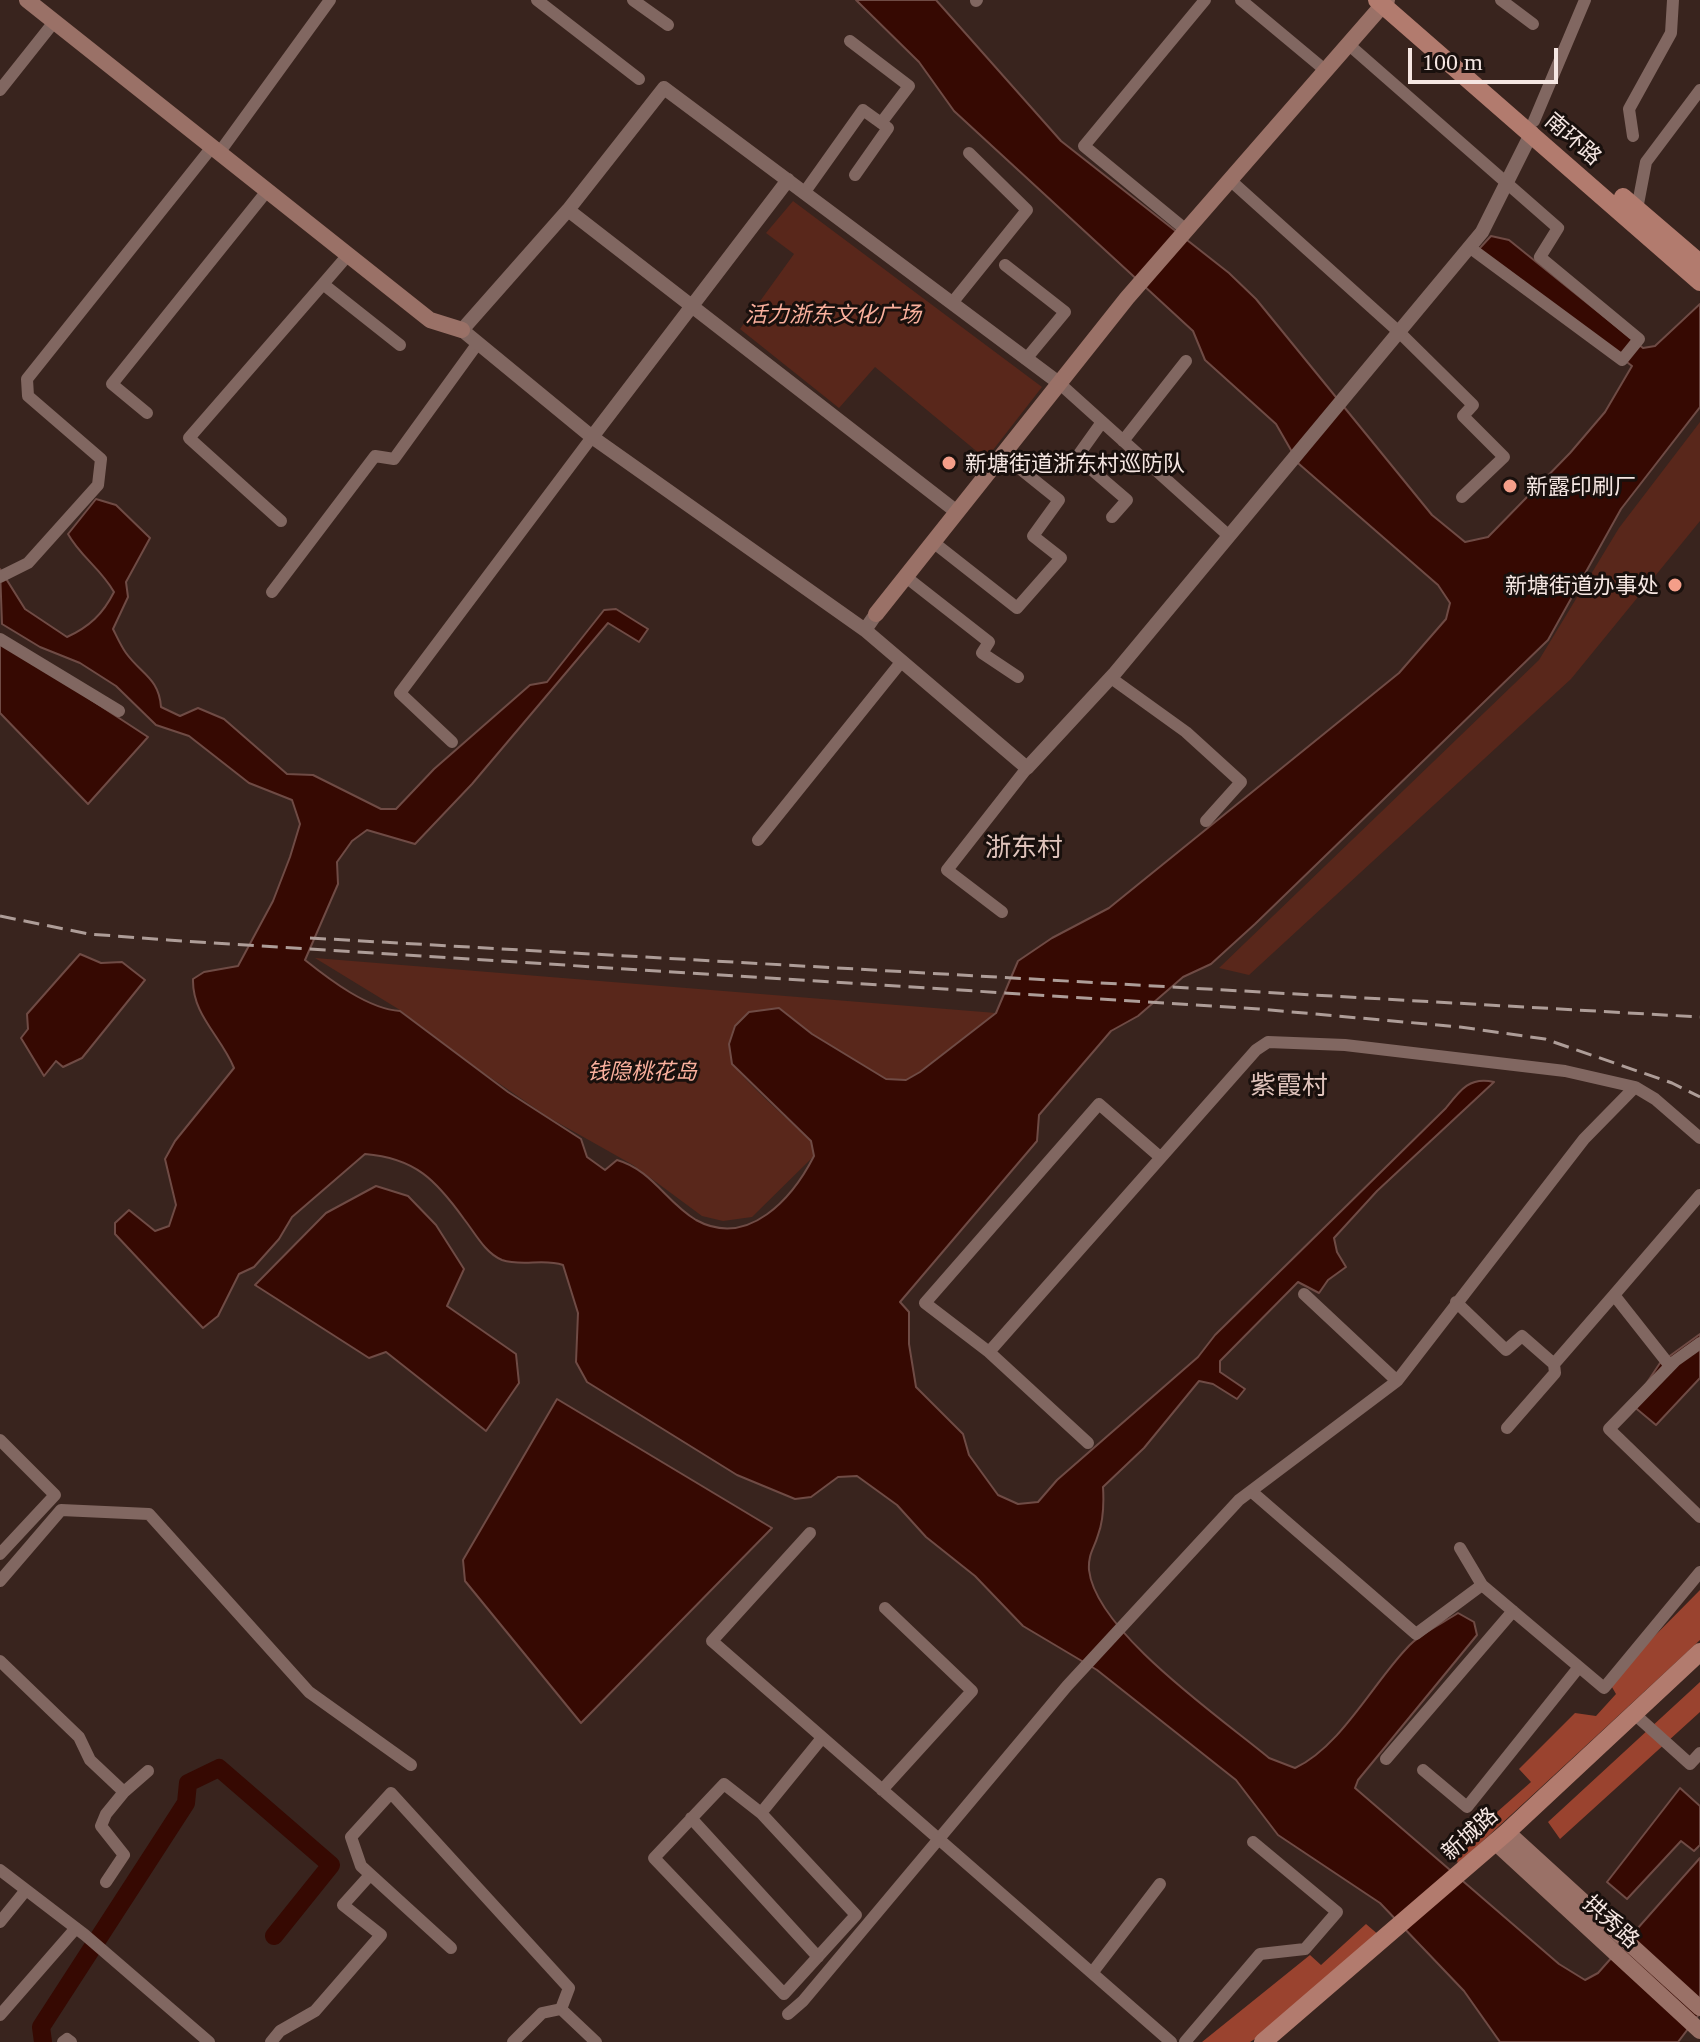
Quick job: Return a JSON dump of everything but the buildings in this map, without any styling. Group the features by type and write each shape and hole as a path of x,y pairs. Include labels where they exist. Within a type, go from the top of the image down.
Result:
{"main road":[{"path":"27,0 430,320 462,330"},
{"path":"876,614 1059,383 1186,230 1385,1"},
{"name":"南环路","path":"1385,1 1700,263"},
{"name":"南环路","path":"1533,127 1700,282"},
{"name":"新城路","path":"1505,1840 1700,1652"},
{"name":"新城路","path":"1278,2042 1700,1663"},
{"name":"拱秀路","path":"1505,1840 1614,1929 1700,2008"},
{"name":"拱秀路","path":"1505,1840 1602,1942 1700,2031"},
{"name":"新城路","path":"1263,2042 1401,1931"}],"street":[{"path":"0,577 28,563 98,485 101,459 28,396 27,379 215,150 330,0"},
{"path":"537,0 639,79"},
{"path":"633,0 668,25"},
{"path":"1186,230 1084,146 1205,0"},
{"path":"1241,0 1325,70"},
{"path":"1501,0 1533,24"},
{"path":"1002,912 947,870 1027,768 1111,678 1482,232 1533,127 1585,0"},
{"path":"1633,136 1629,109 1671,33 1673,0"},
{"path":"0,90 54,22"},
{"path":"850,41 909,86 881,123"},
{"path":"1348,44 1558,228 1540,257 1639,339 1622,360 1469,247"},
{"path":"1027,768 865,630 592,437 462,330 568,210 664,88 1059,383 1229,536"},
{"path":"1637,209 1646,162 1700,90"},
{"path":"804,193 863,110 888,128 855,175"},
{"path":"952,303 1027,210 969,153"},
{"path":"452,742 400,693 788,180"},
{"path":"1230,180 1399,332 1473,405 1463,416 1504,457 1462,497"},
{"path":"147,413 112,384 267,191"},
{"path":"568,210 957,512"},
{"path":"281,521 189,438 348,255"},
{"path":"1005,265 1065,312 1026,359"},
{"path":"323,284 400,345"},
{"path":"272,592 375,456 394,459 478,343"},
{"path":"1123,441 1186,361"},
{"path":"1102,422 1077,457 1127,500 1112,517"},
{"path":"933,542 1017,608 1061,558 1033,536 1059,500 1003,455"},
{"path":"906,577 989,642 982,653 1018,677"},
{"path":"865,630 876,614"},
{"path":"0,639 119,711"},
{"path":"758,840 902,661"},
{"path":"1111,678 1186,732 1241,782 1206,821"},
{"path":"989,1352 1256,1050 1268,1042 1345,1045 1550,1069 1635,1087 1655,1099 1700,1138"},
{"path":"788,2014 803,2001 1067,1686 1251,1491 1397,1381 1584,1139 1635,1087"},
{"path":"1088,1443 989,1352 925,1303 1099,1104 1160,1157"},
{"path":"1554,1364 1700,1195"},
{"path":"1304,1294 1397,1381"},
{"path":"1614,1295 1670,1366"},
{"path":"1456,1302 1506,1350 1522,1336 1554,1364 1555,1373 1507,1428"},
{"path":"1700,1343 1670,1366 1609,1429 1700,1517"},
{"path":"0,1440 55,1495 0,1554"},
{"path":"1251,1491 1416,1634 1482,1585"},
{"path":"0,1581 61,1510 149,1514 309,1692 411,1765"},
{"path":"810,1533 712,1641 1171,2042"},
{"path":"1460,1548 1482,1585 1604,1688 1700,1572"},
{"path":"882,1790 972,1691 885,1608"},
{"path":"1386,1759 1513,1611"},
{"path":"0,1661 79,1737 90,1760 124,1792"},
{"path":"1423,1770 1467,1807 1579,1667"},
{"path":"1640,1719 1690,1764 1700,1753"},
{"path":"761,1813 822,1738"},
{"path":"106,1882 124,1855 101,1826 106,1814 124,1792 148,1771"},
{"path":"724,1784 761,1813 856,1915 784,1994 654,1858 724,1784"},
{"path":"451,1948 361,1866 351,1837 391,1793 569,1988 561,2009"},
{"path":"691,1818 818,1957"},
{"path":"1185,2042 1260,1954 1305,1949 1337,1912 1253,1842"},
{"path":"0,1870 124,1967 209,2042"},
{"path":"271,2042 280,2031 315,2011 381,1935 343,1905 370,1875"},
{"path":"1092,1973 1160,1884"},
{"path":"0,1922 26,1890"},
{"path":"0,2015 81,1932"},
{"path":"513,2042 542,2013 561,2009"},
{"path":"561,2009 596,2042"},
{"path":"63,2042 67,2039 71,2042"}],"green space":[{"name":"活力浙东文化广场","path":"793,201 1042,387 986,459 875,367 839,408 740,329 794,254 766,233"},
{"path":"1700,422 1700,521 1571,679 1249,975 1219,968 1539,660 1619,528"},
{"name":"钱隐桃花岛","path":"315,958 996,1013 906,1080 886,1079 749,1012 733,1034 730,1046 732,1061 755,1089 811,1141 814,1156 752,1217 723,1221 702,1216 633,1165 548,1117 446,1047 400,1010"}],"shaded area":[{"path":"856,0 936,0 1061,141 1229,273 1256,299 1432,515 1465,542 1488,537 1570,453 1605,412 1632,366 1479,249 1491,236 1509,240 1643,348 1655,346 1700,304 1700,407 1621,509 1548,640 1211,964 1183,977 1138,1016 1111,1031 1039,1115 1037,1141 900,1302 909,1312 909,1344 916,1387 963,1434 969,1455 998,1495 1018,1504 1038,1502 1057,1480 1198,1357 1215,1335 1461,1090 1478,1081 1494,1082 1377,1191 1334,1238 1337,1252 1346,1267 1328,1280 1319,1293 1298,1282 1220,1361 1220,1372 1245,1389 1237,1399 1213,1384 1199,1381 1144,1448 1103,1487 1100,1529 1090,1556 1089,1570 1097,1594 1113,1620 1136,1646 1269,1758 1295,1768 1327,1746 1417,1639 1458,1613 1474,1622 1477,1635 1358,1780 1355,1788 1559,1964 1585,1980 1598,1973 1700,1858 1700,2013 1678,2042 1500,2042 1464,1991 1380,1903 1278,1835 1236,1780 1097,1670 1023,1626 975,1576 926,1537 897,1505 857,1476 838,1477 811,1497 795,1499 737,1475 587,1382 576,1362 578,1313 563,1265 518,1263 496,1257 434,1182 411,1166 398,1160 365,1154 292,1217 279,1239 254,1267 239,1274 218,1316 203,1328 115,1234 115,1223 129,1210 155,1231 169,1226 176,1205 165,1159 175,1141 234,1068 202,1015 193,979 204,972 238,966 273,901 300,824 292,800 249,783 189,736 156,725 116,686 80,663 40,647 2,624 0,569 25,609 67,637 89,624 105,607 114,592 68,534 96,499 116,505 150,538 126,582 128,597 113,629 126,653 157,689 161,707 180,716 198,708 224,719 287,774 313,775 381,809 396,809 434,769 530,685 547,682 604,610 616,609 648,629 639,642 608,623 472,784 415,844 367,830 352,841 337,862 338,884 305,960 362,999 400,1011 508,1092 581,1139 587,1157 605,1170 617,1160 629,1165 640,1171 685,1213 715,1227 734,1228 767,1214 794,1187 814,1156 811,1141 732,1064 729,1044 735,1026 749,1012 779,1008 812,1034 886,1079 906,1080 996,1013 1018,961 1052,938 1109,908 1399,673 1446,619 1450,603 1438,585 1299,464 1276,424 1205,360 1193,331 954,111 919,62"},
{"path":"0,640 148,737 88,804 0,713"},
{"path":"80,954 101,963 122,962 145,980 82,1058 63,1067 56,1061 44,1076 21,1038 28,1029 27,1014"},
{"path":"376,1186 408,1196 436,1225 464,1269 447,1306 516,1354 519,1383 486,1431 386,1352 369,1358 255,1285 326,1213"},
{"path":"1700,1334 1700,1378 1656,1425 1632,1405 1660,1363"},
{"path":"557,1399 772,1528 581,1723 465,1581 463,1560"},
{"path":"1700,1590 1700,1640 1458,1864 1454,1850 1531,1782 1519,1769 1575,1713 1596,1716 1616,1694 1609,1682"},
{"path":"1700,1682 1700,1712 1560,1839 1548,1822"},
{"path":"1680,1788 1700,1806 1700,1845 1694,1851 1681,1841 1627,1899 1607,1882"},
{"path":"1366,1924 1380,1936 1276,2026 1250,2042 1202,2042 1310,1955 1321,1965"}],"waterway":[{"path":"43,2042 41,2027 186,1803 188,1783 219,1768 331,1865 274,1936"}],"railway":[{"path":"0,916 89,934 1259,1009 1460,1027 1545,1039 1672,1083 1700,1097"},
{"path":"310,938 1700,1017"}],"place":[{"name":"新塘街道浙东村巡防队","path":"949,463"},
{"name":"新露印刷厂","path":"1510,486"},
{"name":"新塘街道办事处","path":"1675,585"}],"district":[{"name":"浙东村","path":"1024,846"},
{"name":"紫霞村","path":"1289,1084"}]}
